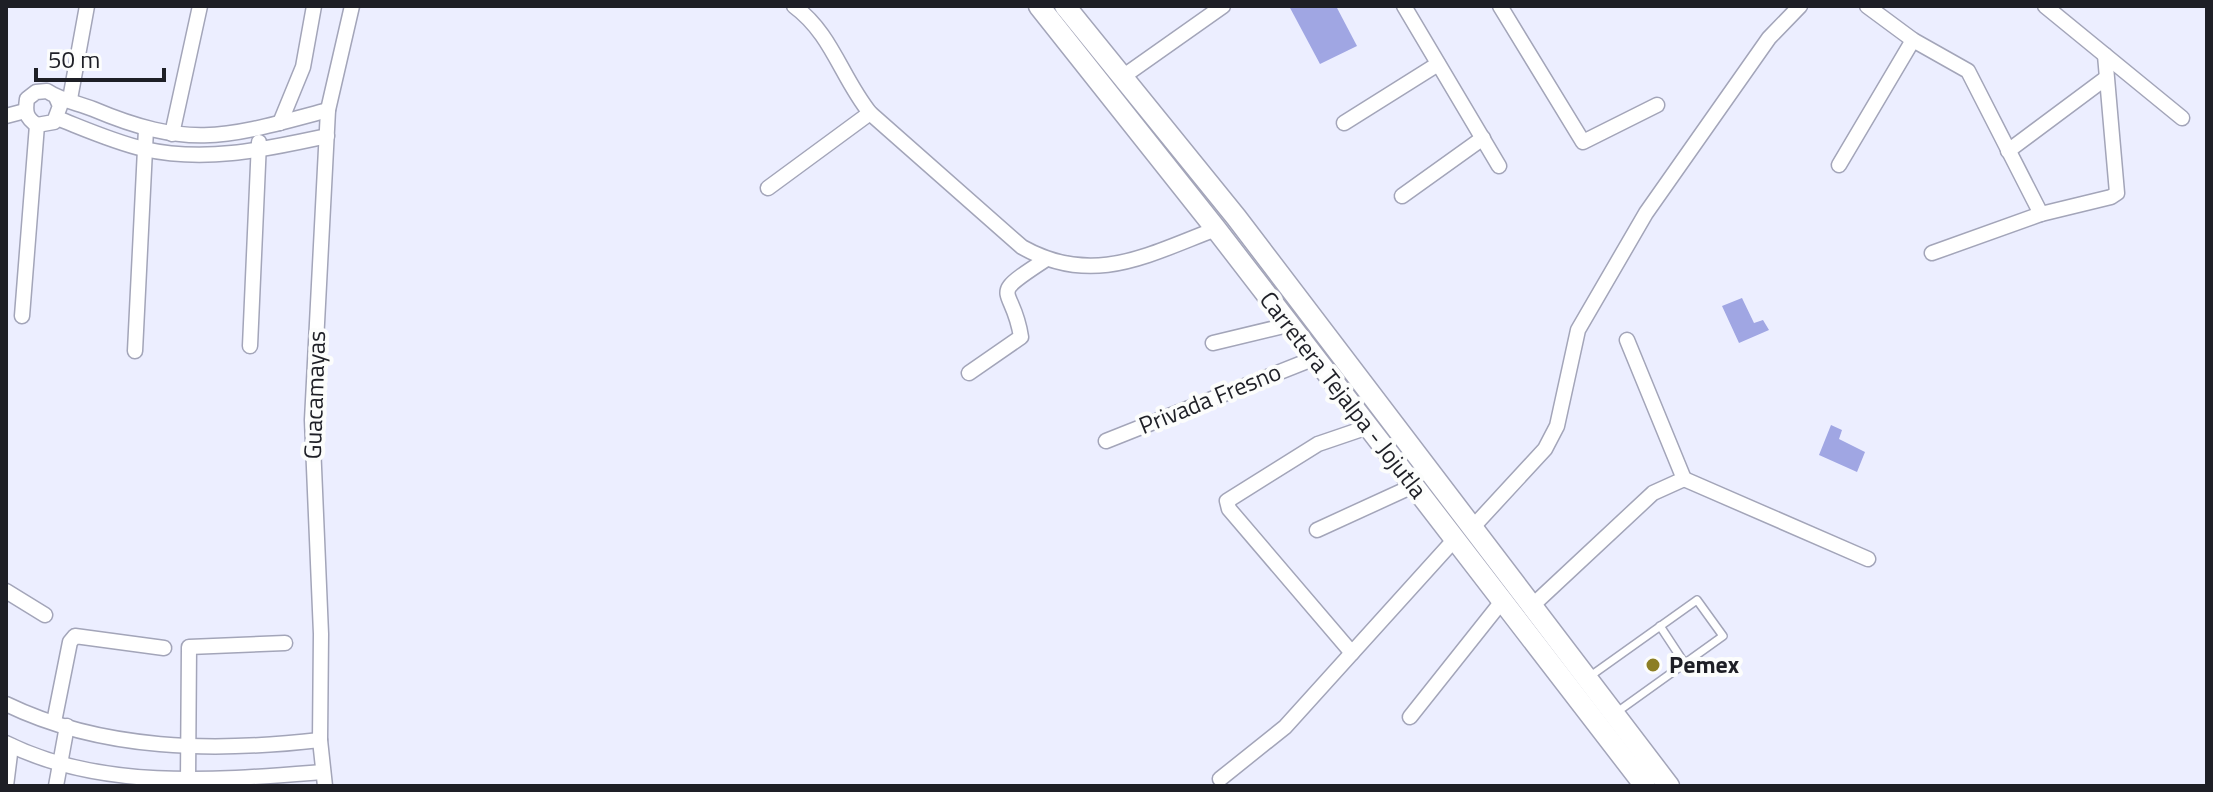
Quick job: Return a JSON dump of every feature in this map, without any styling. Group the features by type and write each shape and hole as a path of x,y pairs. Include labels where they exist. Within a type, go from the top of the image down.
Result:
{"main road":[{"name":"Carretera Tejalpa - Jojutla","path":"1039,6 1216,229 1645,786"},
{"name":"Carretera Tejalpa - Jojutla","path":"1065,6 1319,325 1669,786"},
{"path":"1294,332 1319,325"}],"street":[{"path":"25,111 37,125 46,126 57,118 87,6"},
{"path":"172,134 200,6"},
{"path":"280,123 303,67 314,6"},
{"name":"Guacamayas","path":"324,779 320,740 321,634 312,420 328,110 352,6"},
{"path":"794,6 814,21 825,35 857,97 870,113 1022,247 1045,260 1089,267 1133,261 1216,229"},
{"path":"1121,78 1223,6"},
{"path":"1404,6 1499,166"},
{"path":"1500,6 1583,142 1657,105"},
{"path":"1473,527 1545,449 1557,426 1578,330 1646,213 1769,38 1800,6"},
{"path":"1867,6 1913,40 1968,71 2041,214"},
{"path":"2045,6 2182,118"},
{"path":"1839,165 1913,40"},
{"path":"1932,253 2041,214 2117,193 2105,55"},
{"path":"1344,123 1438,64"},
{"path":"2008,151 2106,78"},
{"path":"25,111 27,99 36,92 47,91 146,129 200,137 261,130 328,110"},
{"path":"6,116 25,111"},
{"path":"768,188 870,113"},
{"path":"57,118 145,149 205,156 258,151 327,136"},
{"path":"22,316 37,125"},
{"path":"135,351 146,129"},
{"path":"250,346 261,130"},
{"path":"1402,196 1483,138"},
{"path":"969,373 1021,337 1007,293 1010,283 1045,260"},
{"path":"1213,343 1294,332"},
{"path":"1627,340 1684,479 1868,559"},
{"name":"Privada Fresno","path":"1106,441 1315,358"},
{"path":"1352,653 1229,509 1227,501 1318,444 1368,427"},
{"path":"1533,605 1653,493 1684,479"},
{"path":"1317,530 1413,486"},
{"path":"1220,779 1285,727 1455,539"},
{"path":"6,591 45,615"},
{"path":"1410,717 1503,600"},
{"path":"56,786 70,642 75,636 164,648"},
{"path":"188,781 191,748 189,647 285,643"},
{"path":"6,704 60,724 114,737 191,748 320,740"},
{"path":"6,786 9,745 59,762 147,782 241,783 324,779"}],"lane":[{"path":"1588,677 1697,600 1723,636 1615,713"},
{"path":"1660,626 1685,664"}],"water":[{"path":"1289,6 1336,6 1357,46 1320,64"},
{"path":"1742,298 1754,323 1763,320 1769,330 1739,343 1722,306"},
{"path":"1831,425 1842,430 1839,439 1865,452 1857,472 1819,455"}],"place":[{"name":"Pemex","path":"1653,665"}]}
